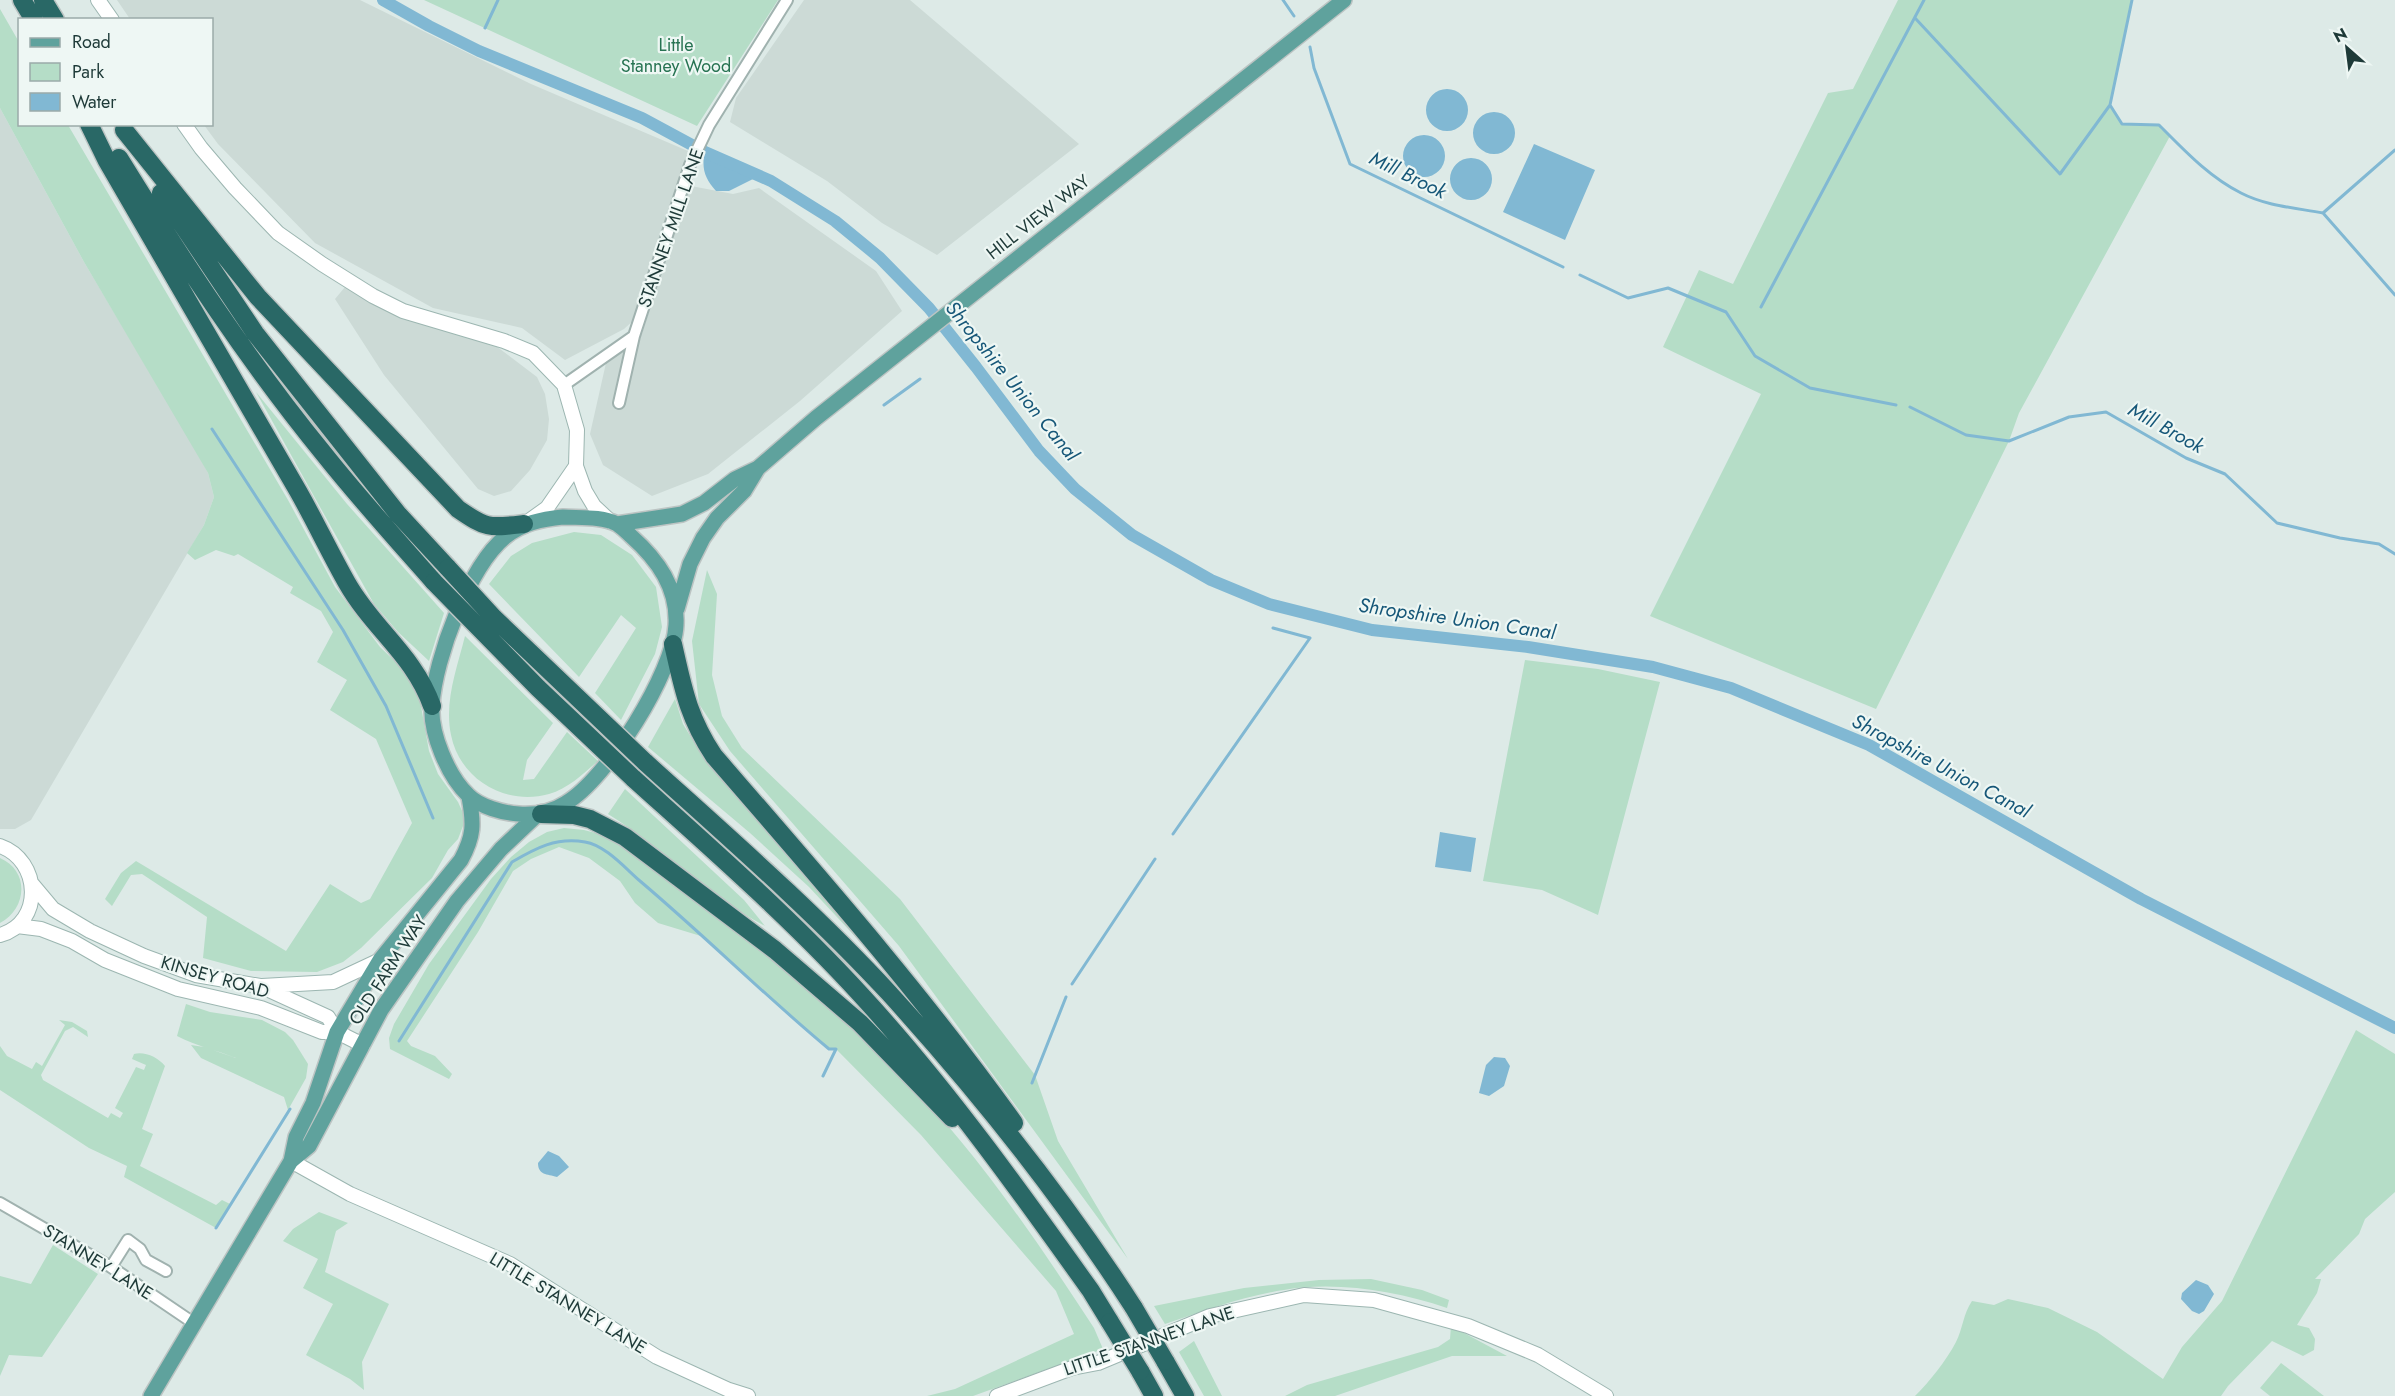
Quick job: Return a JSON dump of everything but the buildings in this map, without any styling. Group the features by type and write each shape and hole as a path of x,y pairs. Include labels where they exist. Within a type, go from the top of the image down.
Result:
{"highway":[{"path":"22,0 33,18"},
{"path":"43,0 55,18"},
{"path":"90,126 112,171 299,493 348,585 366,612 416,670 432,706"},
{"path":"99,126 160,225 241,344 323,453 434,582 530,680 633,778 759,891 872,1006 958,1109 1026,1199 1091,1291 1154,1396"},
{"path":"122,127 258,297 458,509 482,526 501,527 525,524"},
{"path":"122,127 177,219 255,333 398,513 494,618 645,762 773,877 888,993 967,1083 1070,1213"},
{"path":"674,644 690,715 714,756 877,944 965,1057 1026,1140 1070,1213 1134,1308 1185,1396"},
{"path":"539,814 574,815 590,819 625,837 776,950 860,1023 1026,1199"}],"main road":[{"name":"HILL VIEW WAY","path":"525,524 563,517 614,523 682,514 704,503 735,479 758,468 816,418 1344,0"},
{"name":"HILL VIEW WAY","path":"676,612 690,564 703,538 717,518 744,491 758,468"},
{"path":"525,524 506,536 487,554 464,599 451,627 440,662 432,706 438,740 445,760 469,797 494,809 517,814 539,814 566,803 590,784 606,766 632,731 674,644 676,612 674,595 663,572 647,550 614,523"},
{"name":"OLD FARM WAY","path":"152,1396 291,1161 296,1137 313,1103 337,1032 381,960 461,860 471,842 473,825 469,797"},
{"name":"OLD FARM WAY","path":"291,1161 309,1146 381,1010 457,901 501,849 539,814"}],"street":[{"path":"98,0 111,18"},
{"name":"STANNEY MILL LANE","path":"619,403 634,336 690,165 709,125 787,0"},
{"path":"185,126 235,188 278,233 322,264 373,296 403,311 504,340 533,353 564,385 577,430 576,466 594,506 614,523"},
{"path":"564,385 634,336"},
{"path":"525,524 547,508 576,466"},
{"name":"KINSEY ROAD","path":"0,846 18,856 26,866 32,884 53,909 90,931 144,956 196,975 260,986 328,1017 337,1032"},
{"path":"0,936 17,926 30,907 32,884"},
{"name":"KINSEY ROAD","path":"17,926 41,929 72,941 105,960 178,989 261,1008 322,1032 337,1032 363,1045"},
{"path":"260,986 333,982 381,960"},
{"name":"LITTLE STANNEY LANE","path":"291,1161 350,1194 510,1264 657,1357 729,1390 748,1396"},
{"name":"STANNEY LANE","path":"0,1203 111,1267 195,1324"},
{"path":"111,1267 128,1240 140,1249 146,1260 166,1270"},
{"name":"LITTLE STANNEY LANE","path":"997,1396 1072,1368 1098,1363 1210,1316 1304,1295 1374,1300 1468,1326 1538,1355 1606,1396"}],"shaded area":[{"path":"117,0 360,0 531,84 688,151 636,318 624,329 565,360 522,328 433,308 315,243 218,144 205,126 213,126 213,18 129,18"},
{"path":"804,0 910,0 1079,144 937,255 882,223 827,181 730,122 736,98"},
{"path":"0,108 84,262 200,457 208,473 214,497 204,525 31,820 15,829 0,829"},
{"path":"691,186 733,194 759,188 876,271 902,311 800,401 708,474 652,496 603,465 590,434 606,363 642,334 682,203"},
{"path":"345,287 381,307 429,326 496,346 537,377 545,394 549,419 547,440 530,470 511,491 494,496 478,489 384,375 335,299"}],"green space":[{"name":"Little Stanney Wood","path":"424,0 778,0 697,126"},
{"path":"1898,0 2132,0 2110,105 2122,124 2159,125 2170,136 2019,413 2009,441 1876,709 1650,616 1761,394 1663,347 1699,270 1733,284 1828,93 1853,89"},
{"path":"0,9 18,40 18,126 69,126 288,500 335,587 380,647 406,672 419,695 429,751 438,774 463,813 463,826 458,839 448,850 432,878 361,948 343,962 317,972 251,971 203,958 207,917 142,874 131,875 112,906 105,899 121,873 136,861 286,951 330,884 361,903 370,899 412,823 376,739 330,710 347,680 317,662 333,632 321,611 290,593 293,587 238,554 234,556 216,550 195,560 187,553 204,525 214,497 208,473 84,262 0,108"},
{"path":"256,392 347,504 444,613 429,661 398,632 374,604"},
{"path":"574,532 601,535 632,555 656,587 662,627 655,654 621,720 595,693 636,628 621,615 579,677 489,584 511,556 532,543"},
{"path":"707,570 717,594 712,675 722,716 742,748 900,899 1035,1075 1058,1141 1128,1259 899,946 730,751 699,704 692,641"},
{"path":"465,636 553,723 527,760 523,780 534,779 567,732 598,761 563,788 533,797 501,792 475,777 464,765 456,751 449,723 452,685"},
{"path":"1525,660 1598,669 1660,682 1598,915 1542,890 1483,881"},
{"path":"675,699 683,724 697,747 866,941 863,945 809,887 750,833 648,747"},
{"path":"625,789 744,900 765,926 725,901 608,814"},
{"path":"564,828 607,836 755,945 860,1034 922,1096 1001,1192 1094,1328 1103,1349 973,1396 927,1396 955,1389 1074,1334 1056,1291 921,1135 836,1049 829,1049 807,1031 704,937 658,923 635,903 620,881 589,858 559,847 531,859 513,871 478,932 407,1041 411,1046 435,1056 452,1074 449,1079 390,1049 389,1038 394,1024 429,964 491,879 511,857 529,842 547,832"},
{"path":"0,858 10,864 16,872 21,890 16,909 0,923"},
{"path":"186,1004 210,1012 262,1020 285,1032 293,1040 308,1064 306,1078 288,1110 284,1097 201,1058 191,1045 204,1047 177,1036"},
{"path":"59,1020 72,1022 87,1031 88,1037 73,1027 65,1031 41,1075 43,1080 108,1118 111,1113 120,1118 123,1113 115,1108 136,1067 144,1070 146,1065 132,1059 134,1054 142,1053 151,1056 165,1066 142,1129 153,1134 140,1166 216,1205 222,1200 230,1204 216,1228 124,1177 127,1166 89,1148 0,1090 0,1046 7,1056 32,1069 36,1062 42,1066 65,1025"},
{"path":"2356,1030 2395,1054 2395,1192 2365,1219 2359,1234 2315,1279 2321,1279 2317,1293 2297,1325 2309,1328 2315,1339 2314,1350 2303,1356 2272,1341 2221,1396 1915,1396 1952,1349 1972,1301 1994,1305 2008,1299 2048,1308 2097,1332 2163,1379 2182,1347 2222,1301"},
{"path":"319,1212 348,1223 336,1231 325,1272 389,1304 362,1362 364,1390 350,1379 306,1355 333,1304 303,1288 318,1259 283,1241 293,1229"},
{"path":"53,1245 98,1274 42,1357 9,1355 0,1376 0,1276 31,1284"},
{"path":"1371,1279 1422,1290 1449,1300 1447,1308 1387,1292 1345,1287 1304,1287 1254,1296 1165,1324 1154,1306 1244,1288 1319,1280"},
{"path":"1451,1326 1507,1356 1452,1356 1335,1396 1285,1396 1307,1385 1438,1347 1450,1339"},
{"path":"1194,1341 1222,1396 1204,1396 1179,1352"},
{"path":"2281,1363 2324,1396 2270,1396 2260,1388"}],"water":[{"path":"1447,89 1455,90 1462,95 1467,102 1467,118 1462,125 1455,130 1447,131 1439,130 1432,125 1427,118 1426,110 1427,102 1432,95 1439,90"},
{"path":"1494,112 1502,113 1509,118 1514,125 1514,141 1509,148 1502,153 1494,154 1486,153 1479,148 1474,141 1473,133 1474,125 1479,118 1486,113"},
{"path":"1424,135 1432,136 1439,141 1444,148 1444,164 1439,171 1432,176 1424,177 1416,176 1409,171 1404,164 1403,156 1404,148 1409,141 1416,136"},
{"path":"1534,144 1595,170 1565,240 1503,212"},
{"path":"705,152 759,176 729,191 716,191 705,173 703,163"},
{"path":"1471,158 1479,159 1486,164 1491,171 1491,187 1486,194 1479,199 1471,200 1463,199 1456,194 1451,187 1450,179 1451,171 1456,164 1463,159"},
{"path":"1440,832 1476,838 1471,872 1435,867"},
{"path":"1494,1057 1505,1058 1510,1066 1504,1086 1489,1096 1479,1093 1486,1065"},
{"path":"548,1151 559,1156 569,1167 557,1177 544,1173 538,1167 538,1163"},
{"path":"2196,1280 2208,1285 2214,1294 2204,1311 2199,1314 2192,1311 2181,1299 2182,1293"}],"waterway":[{"name":"Shropshire Union Canal","path":"383,0 479,51 642,118 705,152 771,181 835,221 880,258 929,308 1039,451 1075,489 1132,535 1211,580 1269,604 1372,630 1528,647 1653,667 1731,688 1869,745 2141,899 2395,1028"},
{"path":"485,28 498,0"},
{"name":"Mill Brook","path":"1283,0 1294,16"},
{"path":"1761,307 1924,0"},
{"path":"1915,18 2060,174 2110,105 2132,0"},
{"name":"Mill Brook","path":"1310,47 1314,68 1350,164 1563,267"},
{"path":"2110,105 2122,124 2159,125 2187,153 2229,187 2271,204 2323,213 2395,150"},
{"path":"2323,213 2395,295"},
{"name":"Mill Brook","path":"1580,275 1628,298 1668,288 1726,312 1755,356 1810,388 1896,405"},
{"path":"884,405 920,379"},
{"name":"Mill Brook","path":"1910,407 1966,435 2009,441 2069,417 2106,412 2186,458 2225,474 2277,523 2340,538 2379,544 2395,554"},
{"path":"212,429 343,630 386,706 433,818"},
{"path":"1173,834 1310,638 1273,628"},
{"path":"399,1041 512,862 529,852 555,842 575,841 592,844 614,858 805,1029 829,1049 836,1049 823,1076"},
{"path":"1072,984 1155,859"},
{"path":"1032,1083 1066,997"},
{"path":"216,1228 290,1109"}]}
